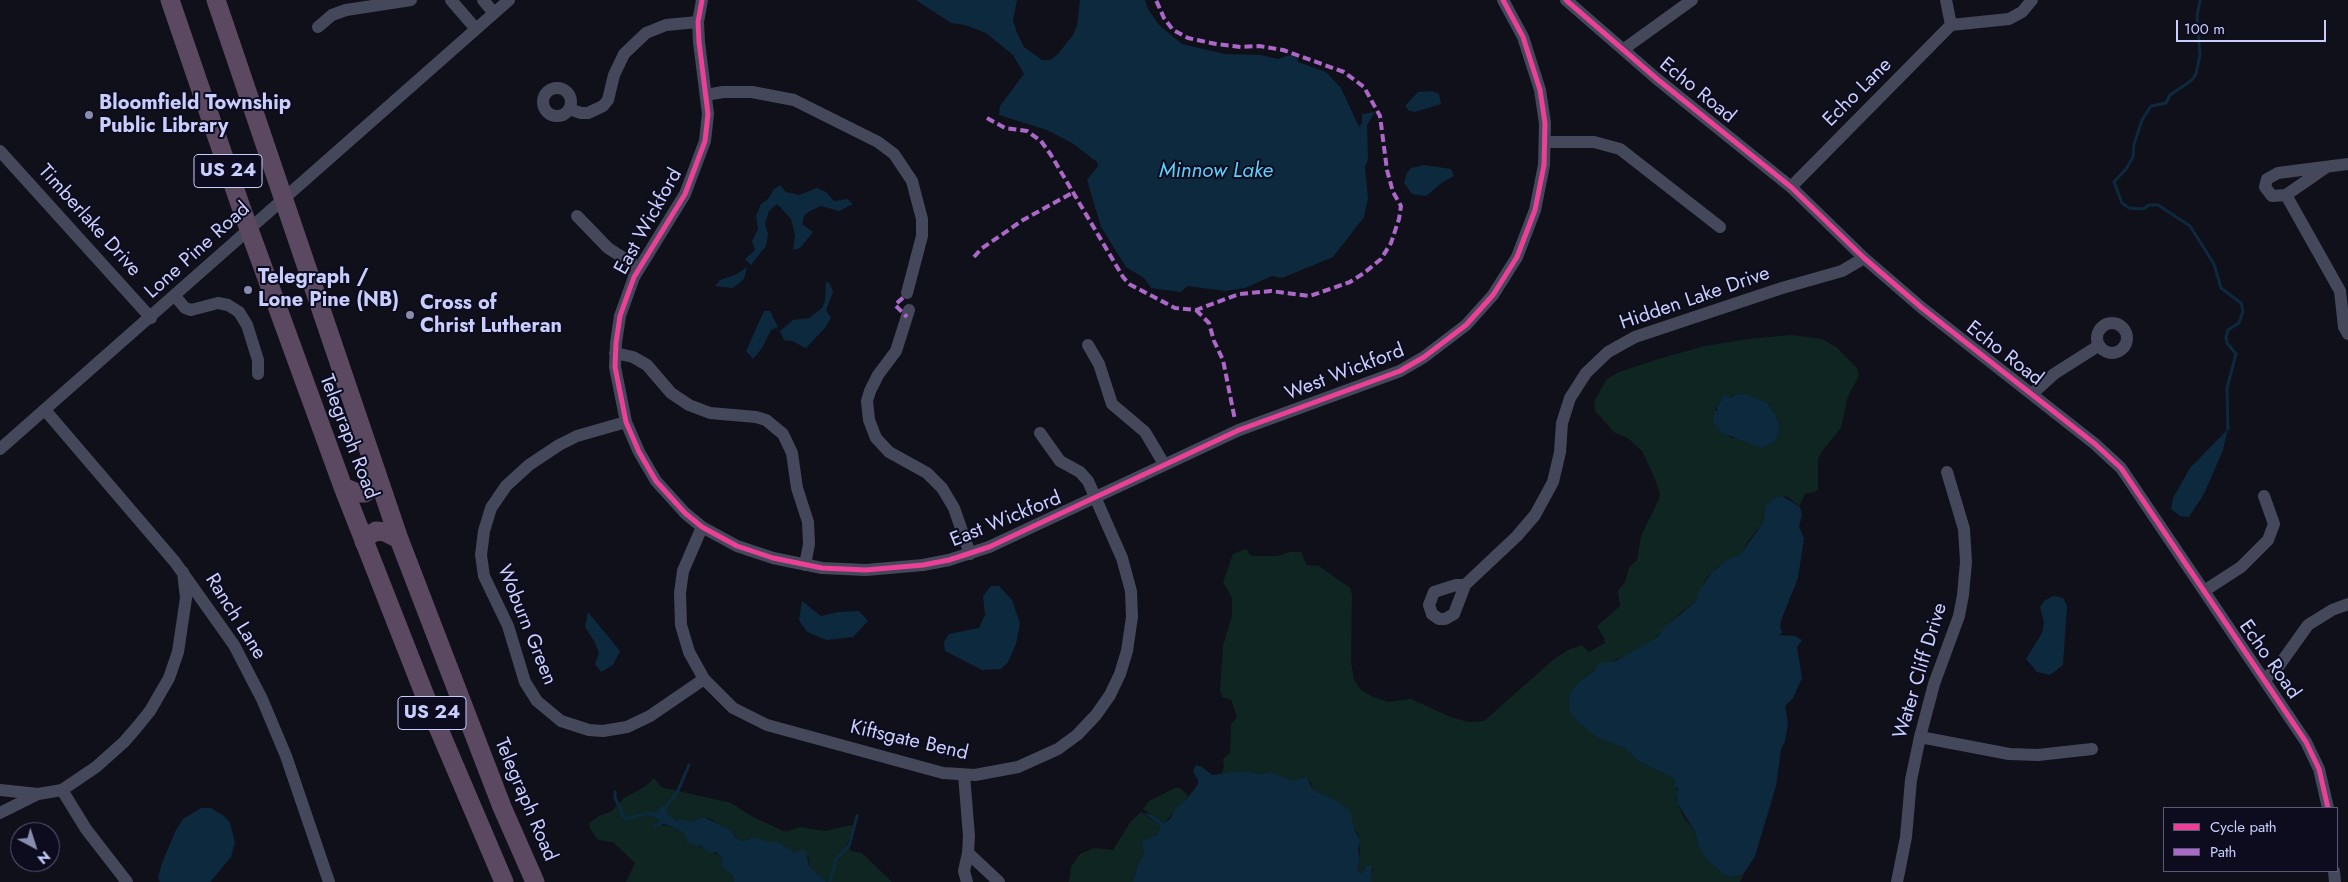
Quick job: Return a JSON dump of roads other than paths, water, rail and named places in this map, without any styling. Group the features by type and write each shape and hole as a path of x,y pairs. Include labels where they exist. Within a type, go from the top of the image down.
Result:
{"highway":[{"name":"Telegraph Road","path":"170,0 249,231 343,487 439,729 504,882"},
{"name":"Telegraph Road","path":"216,0 399,539 498,798 535,882"},
{"path":"343,487 358,493 365,493 373,488 378,478"},
{"path":"364,542 368,536 376,531 385,532 399,539"}],"street":[{"path":"318,27 332,16 346,10 411,0"},
{"path":"451,0 476,29"},
{"path":"483,0 494,13"},
{"name":"Lone Pine Road","path":"0,449 151,318 509,0"},
{"name":"East Wickford","path":"702,0 698,22 701,66 706,95 707,128 699,160 685,194 639,268 630,286 620,316 615,353 617,381 626,422 639,452 656,480 685,513 702,527 754,553 805,565 841,569 883,569 923,565 970,554 1024,532 1095,498"},
{"name":"West Wickford","path":"1095,498 1164,464 1257,423 1400,371 1454,336 1493,295 1510,270 1524,241 1541,185 1545,142 1543,104 1535,70 1523,38 1503,0"},
{"name":"Echo Road","path":"1566,0 1791,187 1864,258 1922,308 2032,394 2121,468 2312,752 2321,776 2328,807"},
{"path":"1624,49 1692,0"},
{"path":"1946,0 1951,25 2009,20 2022,12 2032,0"},
{"path":"569,109 580,114 588,113 603,106 608,100 614,76 624,54 646,33 666,25 698,22"},
{"name":"Echo Lane","path":"1791,187 1951,25"},
{"path":"706,95 723,92 752,92 794,100 822,112 878,142 894,154 912,181 922,219 922,236 906,293"},
{"path":"1545,142 1594,142 1620,150 1720,227"},
{"name":"Timberlake Drive","path":"0,150 151,318"},
{"path":"2325,168 2286,195 2276,197 2269,194 2265,187 2267,179 2278,173 2348,164"},
{"path":"2286,195 2344,294 2344,327 2348,334"},
{"path":"576,216 608,248 639,268"},
{"name":"Hidden Lake Drive","path":"1465,585 1524,529 1542,506 1557,468 1562,423 1570,398 1586,374 1608,352 1635,337 1782,288 1842,271 1864,258"},
{"path":"175,296 188,309 198,310 218,303 228,305 239,312 247,324 258,360 258,374"},
{"path":"909,310 896,351 878,375 870,392 867,401 869,420 876,438 889,452 927,473 942,488 954,508 970,554"},
{"path":"1088,345 1099,364 1112,404 1145,432 1164,464"},
{"path":"2032,394 2054,374 2098,346"},
{"path":"615,353 633,357 647,365 671,393 699,410 756,417 766,420 783,434 792,453 797,488 808,522 809,544 805,565"},
{"name":"Ranch Lane","path":"45,410 182,571 234,645 262,699 286,756 329,882"},
{"name":"Woburn Green","path":"626,422 584,434 559,445 529,465 506,486 491,508 484,531 481,555 486,581 508,626 521,672 530,691 543,707 567,724 580,729 603,731 627,727 650,716 704,679"},
{"name":"Kiftsgate Bend","path":"702,527 682,571 679,604 684,638 694,664 704,679 733,708 766,726 927,769 964,775 990,774 1018,767 1058,749 1090,722 1115,685 1130,640 1132,617 1131,592 1122,558 1095,498 1084,476 1060,460 1040,433"},
{"name":"Water Cliff Drive","path":"1897,882 1920,737 1934,684 1959,616 1965,576 1964,529 1947,472"},
{"path":"2204,591 2242,567 2268,540 2274,524 2264,496"},
{"path":"0,790 38,794 62,790 79,779 124,742 150,711 169,678 178,652 186,598 182,571"},
{"path":"2264,680 2278,668 2308,625 2332,610 2348,604"},
{"path":"1920,737 2009,754 2038,755 2092,749"},
{"path":"964,775 968,853 964,871 967,882"},
{"path":"62,790 86,829 127,882"},
{"path":"0,813 38,794"},
{"path":"968,853 999,882"}],"water":[{"name":"Minnow Lake","path":"916,0 1017,0 1013,20 1024,47 1042,60 1050,60 1057,55 1073,35 1077,26 1080,0 1145,0 1148,9 1159,25 1182,44 1225,54 1261,55 1278,59 1290,55 1297,58 1298,62 1326,72 1341,88 1359,127 1362,123 1362,114 1375,112 1367,125 1368,160 1365,166 1368,199 1364,217 1333,257 1282,278 1272,276 1245,288 1225,291 1187,286 1181,292 1151,288 1144,278 1126,267 1101,227 1087,180 1098,166 1097,162 1072,143 1047,130 999,115 1000,106 1024,74 1013,55 986,33 965,25 951,23"},
{"path":"1432,91 1439,94 1441,104 1415,112 1409,111 1405,106 1418,92"},
{"path":"1424,165 1451,169 1454,176 1443,182 1426,196 1412,194 1404,183 1407,173 1411,168"},
{"path":"780,185 786,192 799,195 817,188 826,192 834,201 847,199 853,204 839,211 821,206 810,211 804,216 802,224 813,232 800,248 793,250 795,235 791,219 777,204 769,211 765,224 768,234 766,246 751,265 745,259 755,250 752,241 758,229 756,216 761,204"},
{"path":"747,267 744,279 733,288 715,286 720,280 737,274"},
{"path":"826,282 830,284 833,292 826,310 831,318 825,328 806,348 792,341 784,340 780,331 793,320 809,318 822,308 825,301"},
{"path":"764,311 770,311 778,327 771,330 762,348 753,359 746,351"},
{"path":"1725,394 1730,398 1737,394 1749,395 1767,403 1776,415 1779,426 1778,435 1774,442 1762,448 1722,433 1714,424 1714,411 1717,411 1717,406"},
{"path":"2228,429 2223,450 2204,494 2189,517 2180,516 2171,509 2173,498 2190,468"},
{"path":"1782,496 1800,507 1802,514 1799,527 1804,538 1798,578 1782,618 1780,626 1782,632 1779,635 1795,636 1802,640 1797,647 1802,678 1793,698 1785,706 1788,723 1785,741 1781,749 1776,786 1755,856 1743,875 1731,877 1724,875 1705,858 1698,845 1695,832 1678,804 1676,793 1679,791 1677,787 1674,787 1675,779 1638,761 1625,748 1598,738 1580,724 1570,712 1569,695 1579,682 1595,670 1599,663 1616,661 1658,637 1664,628 1696,601 1699,591 1712,572 1729,559 1740,555 1763,523 1765,506 1773,499"},
{"path":"991,586 999,586 1012,600 1020,623 1016,644 1008,662 1001,669 982,670 945,651 944,642 949,634 979,628 985,615 983,596"},
{"path":"2053,596 2063,598 2067,606 2063,665 2050,675 2037,672 2026,659 2042,633 2044,623 2040,607 2044,601"},
{"path":"802,601 821,616 838,612 859,611 868,621 853,637 827,640 807,632 799,620"},
{"path":"588,612 620,651 613,665 601,672 595,664 599,653 585,627"},
{"path":"1196,765 1212,775 1242,771 1261,774 1270,772 1291,780 1304,777 1308,779 1312,789 1335,800 1347,808 1351,814 1354,829 1360,840 1358,850 1360,858 1357,871 1362,873 1366,866 1372,866 1371,882 1133,882 1138,864 1144,854 1142,844 1144,840 1155,836 1160,828 1159,824 1144,813 1151,814 1164,823 1170,819 1176,808 1187,799 1198,784 1193,771"},
{"path":"660,806 666,807 668,815 677,821 683,819 690,822 704,817 730,830 734,836 742,841 755,837 768,842 779,842 795,853 800,850 806,851 809,866 827,882 734,882 733,876 721,866 722,858 716,852 709,853 701,846 687,842 685,834 673,827 663,824 655,828 652,825 659,822 659,819 645,814 648,812 659,812"},
{"path":"201,808 211,808 224,816 230,823 235,843 231,857 210,882 160,882 158,878 162,863 176,830 183,819"}],"waterway":[{"path":"2200,0 2197,16 2200,55 2196,74 2192,80 2170,95 2166,103 2151,106 2142,120 2134,144 2133,157 2126,169 2114,182 2122,203 2129,208 2143,209 2149,205 2158,205 2190,226 2214,264 2221,288 2241,303 2243,311 2239,323 2228,330 2226,337 2227,343 2236,354 2227,388 2228,429"},
{"path":"666,807 677,793 689,765"},
{"path":"615,792 615,798 625,819 645,814"},
{"path":"830,882 836,859 849,846 857,816"}],"place":[{"name":"Bloomfield Township Public Library","path":"89,115"},
{"name":"Telegraph / Lone Pine (NB)","path":"248,290"},
{"name":"Cross of Christ Lutheran","path":"410,315"}]}
